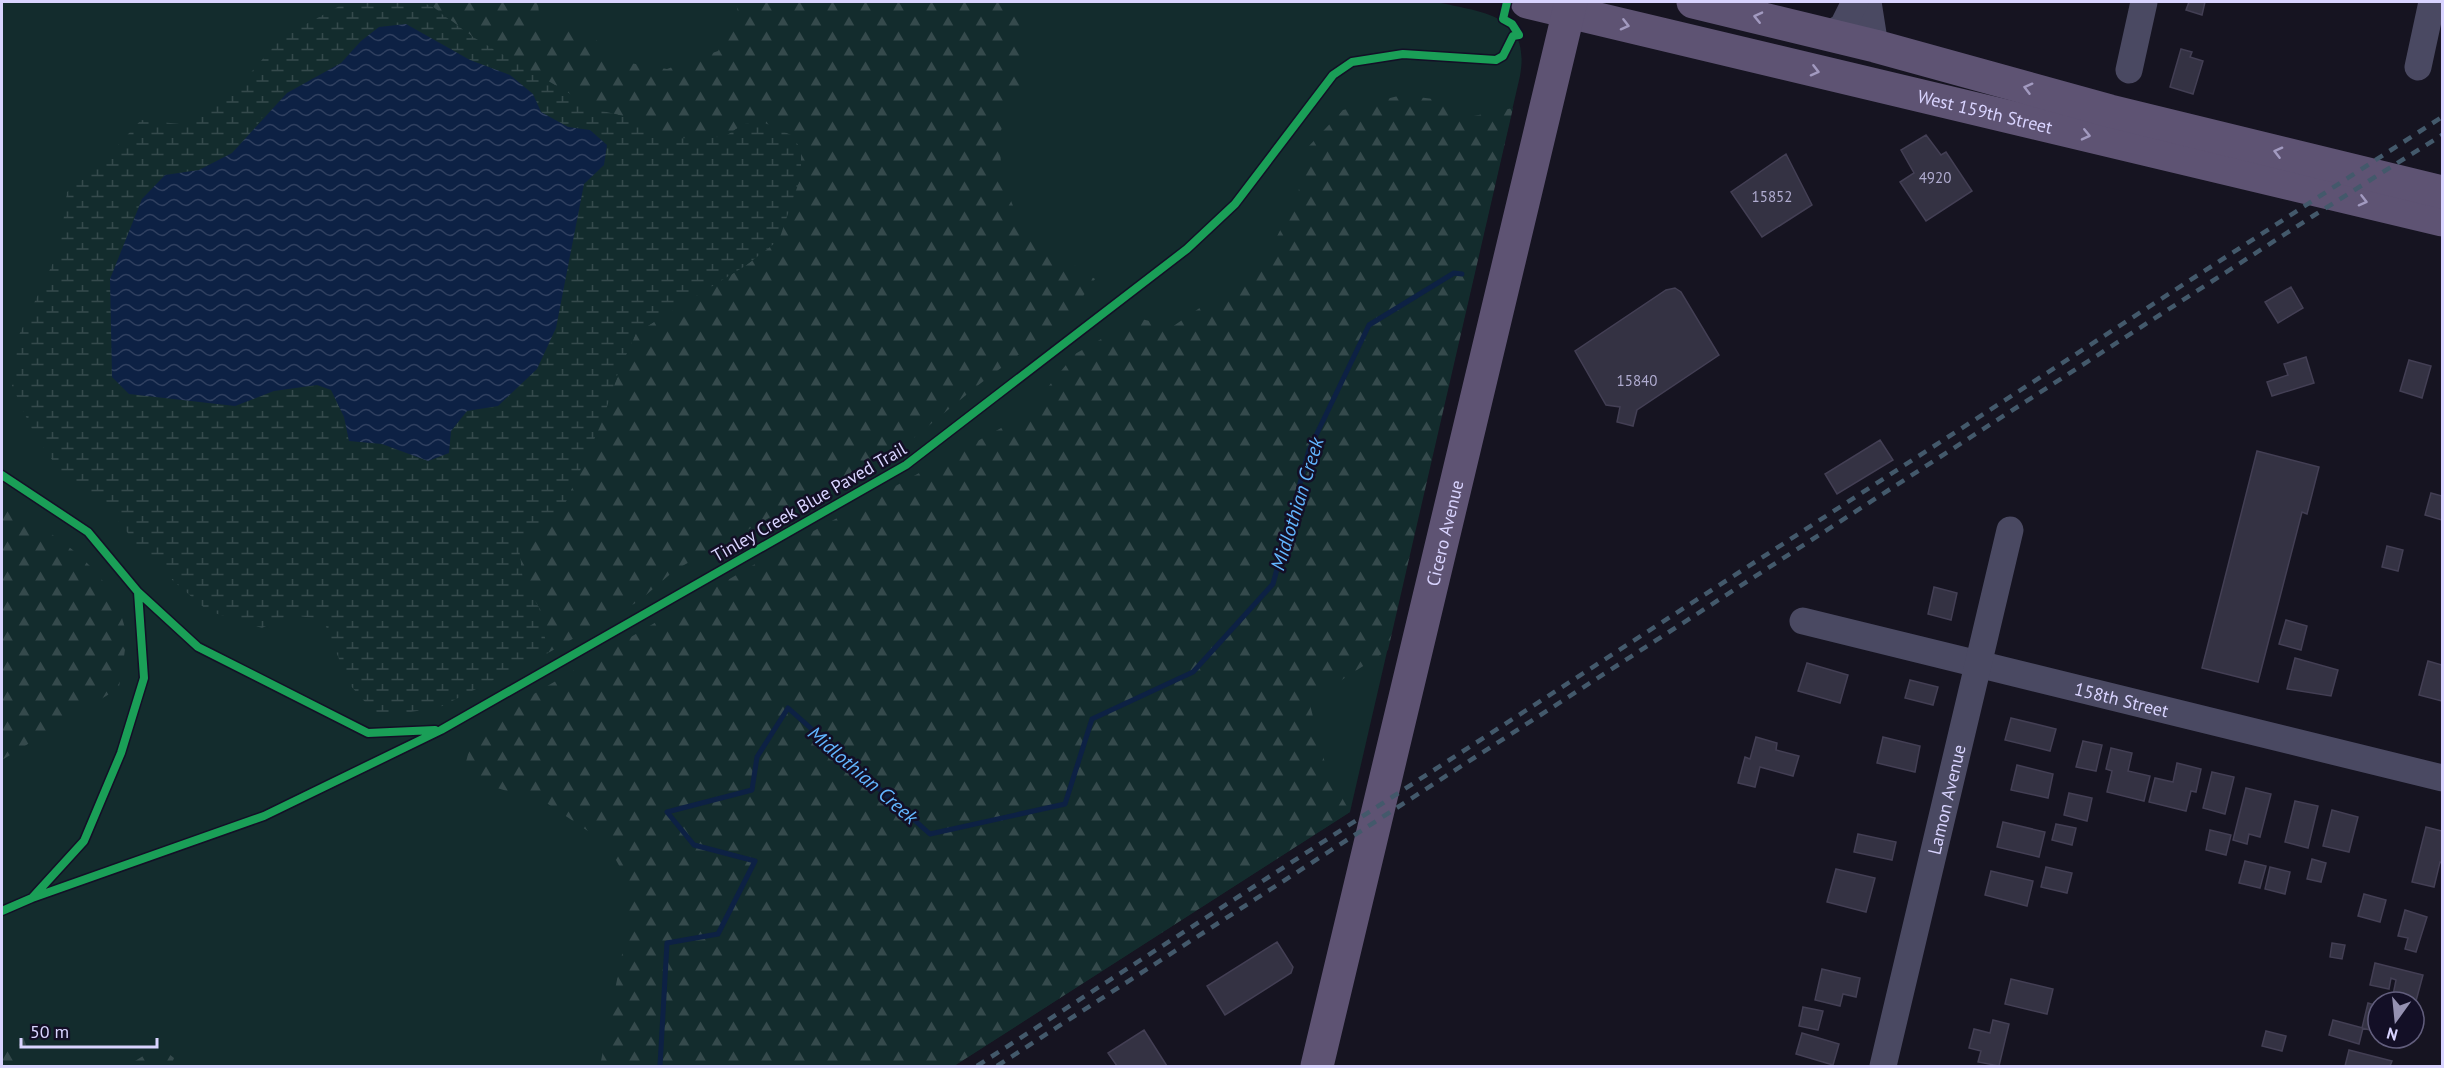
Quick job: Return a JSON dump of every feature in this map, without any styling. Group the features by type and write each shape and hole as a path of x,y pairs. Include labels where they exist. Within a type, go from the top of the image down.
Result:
{"main road":[{"name":"West 159th Street","path":"1527,2 1569,6 2442,220"},
{"name":"West 159th Street","path":"1693,2 1831,34 2110,111 2442,192"},
{"name":"Cicero Avenue","path":"1317,1066 1569,6"}],"street":[{"path":"1831,34 1843,26 1855,2"},
{"path":"1868,2 1875,46"},
{"path":"2128,70 2145,2"},
{"path":"2418,67 2432,2"},
{"name":"Lamon Avenue","path":"1883,1066 2010,530"},
{"name":"158th Street","path":"1803,621 1978,662 2442,778"}],"green space":[{"path":"2,2 1437,2 1471,9 1500,20 1511,28 1518,40 1522,55 1520,76 1350,812 954,1066 2,1066"},
{"path":"347,2 421,2 431,6 473,37 595,109 634,119 667,139 724,137 744,124 765,123 791,135 801,149 801,176 779,240 745,266 636,333 618,373 602,422 564,506 519,548 523,581 539,608 548,653 440,707 411,712 374,712 349,684 323,619 289,615 262,628 208,611 147,558 110,510 61,473 33,432 12,386 19,335 60,248 67,192 97,168 141,120 180,124 204,116 247,77 282,37","holes":["406,24 470,60 510,75 533,94 540,112 568,127 590,130 604,165 584,184 576,218 498,406 467,411 451,431 449,453 428,461 382,444 349,441 344,417 331,390 317,385 274,391 235,406 130,394 165,175 199,170 232,153 248,138 266,112 341,63 361,41"]},
{"path":"421,2 538,2 540,27 589,30 611,60 667,69 718,51 738,13 736,2 1019,2 1020,85 999,135 1002,178 1023,231 1095,279 1068,318 977,386 915,437 675,570 639,601 548,653 539,608 523,581 519,548 564,506 636,333 745,266 779,240 744,124 724,137 667,139 634,119 596,109 473,37 432,6"},
{"path":"1402,95 1449,101 1459,119 1513,108 1388,650 1309,701 1327,771 1350,812 954,1066 600,1066 628,924 625,876 607,844 548,804 462,777 471,743 520,702 777,551 1025,415 1075,354 1138,318 1172,327 1262,265 1297,198 1308,147 1343,110"},
{"path":"2,504 59,540 93,569 118,606 126,635 119,688 2,760"},
{"path":"22,1034 31,1059 41,1066 2,1066 2,1039"},
{"path":"159,1046 174,1058 171,1066 127,1066"}],"water":[{"path":"406,24 470,60 510,75 533,94 541,112 568,127 590,130 607,145 604,165 584,184 556,328 537,369 498,406 467,411 451,431 449,453 428,461 382,444 349,441 344,417 331,390 317,385 274,391 235,406 129,394 112,377 110,279 142,199 165,175 199,170 232,153 287,93 341,63 361,41 379,27"}],"building":[{"path":"2189,2 2205,2 2202,15 2186,10"},
{"path":"2181,49 2192,52 2190,57 2203,61 2193,94 2170,87"},
{"path":"1926,135 1941,155 1946,152 1972,191 1926,221 1900,182 1914,173 1901,150"},
{"path":"1786,154 1812,205 1762,237 1731,192"},
{"path":"2291,287 2303,308 2278,323 2265,302"},
{"path":"1675,288 1681,292 1719,355 1637,410 1633,426 1617,422 1620,407 1606,405 1575,351 1666,290"},
{"path":"2306,357 2314,383 2272,396 2267,382 2288,375 2284,364"},
{"path":"2409,360 2431,366 2422,398 2400,391"},
{"path":"1880,440 1893,460 1837,494 1825,474"},
{"path":"2257,451 2319,467 2307,514 2302,512 2258,682 2202,668"},
{"path":"2431,493 2442,496 2442,520 2425,515"},
{"path":"2387,546 2403,550 2398,571 2382,567"},
{"path":"1934,587 1957,593 1951,620 1928,614"},
{"path":"2286,620 2307,626 2301,650 2279,644"},
{"path":"2295,658 2338,670 2331,696 2287,689"},
{"path":"2428,661 2442,665 2442,701 2419,695"},
{"path":"1807,663 1848,675 1840,703 1798,691"},
{"path":"1910,680 1938,687 1933,705 1905,698"},
{"path":"2011,718 2056,729 2050,751 2005,740"},
{"path":"1756,737 1777,743 1776,750 1799,756 1793,776 1760,767 1755,787 1738,783 1745,757 1750,759"},
{"path":"1883,737 1920,746 1915,772 1877,763"},
{"path":"2083,741 2102,745 2096,771 2076,767"},
{"path":"2111,748 2132,753 2128,771 2150,776 2144,801 2107,792 2112,771 2106,769"},
{"path":"2177,763 2201,769 2196,792 2191,791 2186,811 2149,802 2155,778 2173,782"},
{"path":"2017,765 2053,774 2048,798 2011,790"},
{"path":"2212,772 2234,777 2225,814 2203,808"},
{"path":"2246,788 2271,794 2260,837 2249,834 2247,844 2233,840"},
{"path":"2069,793 2092,798 2087,821 2064,815"},
{"path":"2295,801 2318,806 2308,848 2285,842"},
{"path":"2332,810 2358,817 2349,852 2323,846"},
{"path":"2003,822 2045,832 2039,857 1997,847"},
{"path":"2056,824 2076,828 2072,845 2052,840"},
{"path":"2426,827 2442,831 2442,863 2440,862 2434,887 2412,882"},
{"path":"2210,830 2231,835 2226,855 2206,850"},
{"path":"1858,834 1896,842 1892,860 1854,852"},
{"path":"2312,859 2326,863 2321,882 2307,879"},
{"path":"2245,861 2266,866 2260,888 2239,883"},
{"path":"2046,867 2072,873 2067,893 2041,887"},
{"path":"2270,867 2290,872 2285,894 2265,889"},
{"path":"1836,869 1875,878 1866,912 1827,902"},
{"path":"1991,871 2033,881 2027,906 1985,895"},
{"path":"2364,894 2386,900 2380,922 2358,916"},
{"path":"2405,910 2427,917 2416,952 2405,949 2408,938 2398,936"},
{"path":"1277,942 1293,967 1291,973 1225,1015 1207,986"},
{"path":"2332,943 2345,945 2342,959 2330,957"},
{"path":"2375,963 2423,975 2419,990 2394,990 2396,980 2391,978 2389,989 2370,985"},
{"path":"1822,969 1860,978 1856,997 1843,994 1840,1006 1815,1000"},
{"path":"2011,979 2053,989 2047,1014 2005,1004"},
{"path":"1803,1007 1823,1011 1818,1030 1799,1026"},
{"path":"2366,1011 2366,1029 2362,1028"},
{"path":"1993,1020 2009,1024 1999,1066 1978,1062 1981,1051 1969,1048 1974,1029 1990,1033"},
{"path":"2333,1020 2363,1028 2359,1044 2329,1035"},
{"path":"1144,1030 1167,1066 1117,1066 1108,1053"},
{"path":"2266,1031 2286,1036 2282,1051 2262,1046"},
{"path":"1802,1033 1839,1044 1833,1065 1796,1054"},
{"path":"2349,1050 2392,1061 2390,1066 2345,1066"}],"waterway":[{"name":"Midlothian Creek","path":"660,1066 667,943 718,934 755,861 694,845 667,812 752,790 757,757 788,708 930,834 1065,804 1092,719 1193,672 1273,584 1309,450 1369,325 1454,273 1462,274"}],"railway":[{"path":"977,1066 2442,117"},
{"path":"997,1066 2442,135"}],"cycle path":[{"name":"Tinley Creek Blue Paved Trail","path":"32,898 264,816 441,730 906,465 1187,249 1235,204 1333,75 1352,62 1403,54 1496,60 1503,56 1513,36 1519,35 1512,24 1503,19 1507,2"},
{"path":"2,475 88,532 138,592 144,678 121,753 84,841 32,898 2,911"},
{"path":"138,592 198,647 368,733 435,730"}]}
